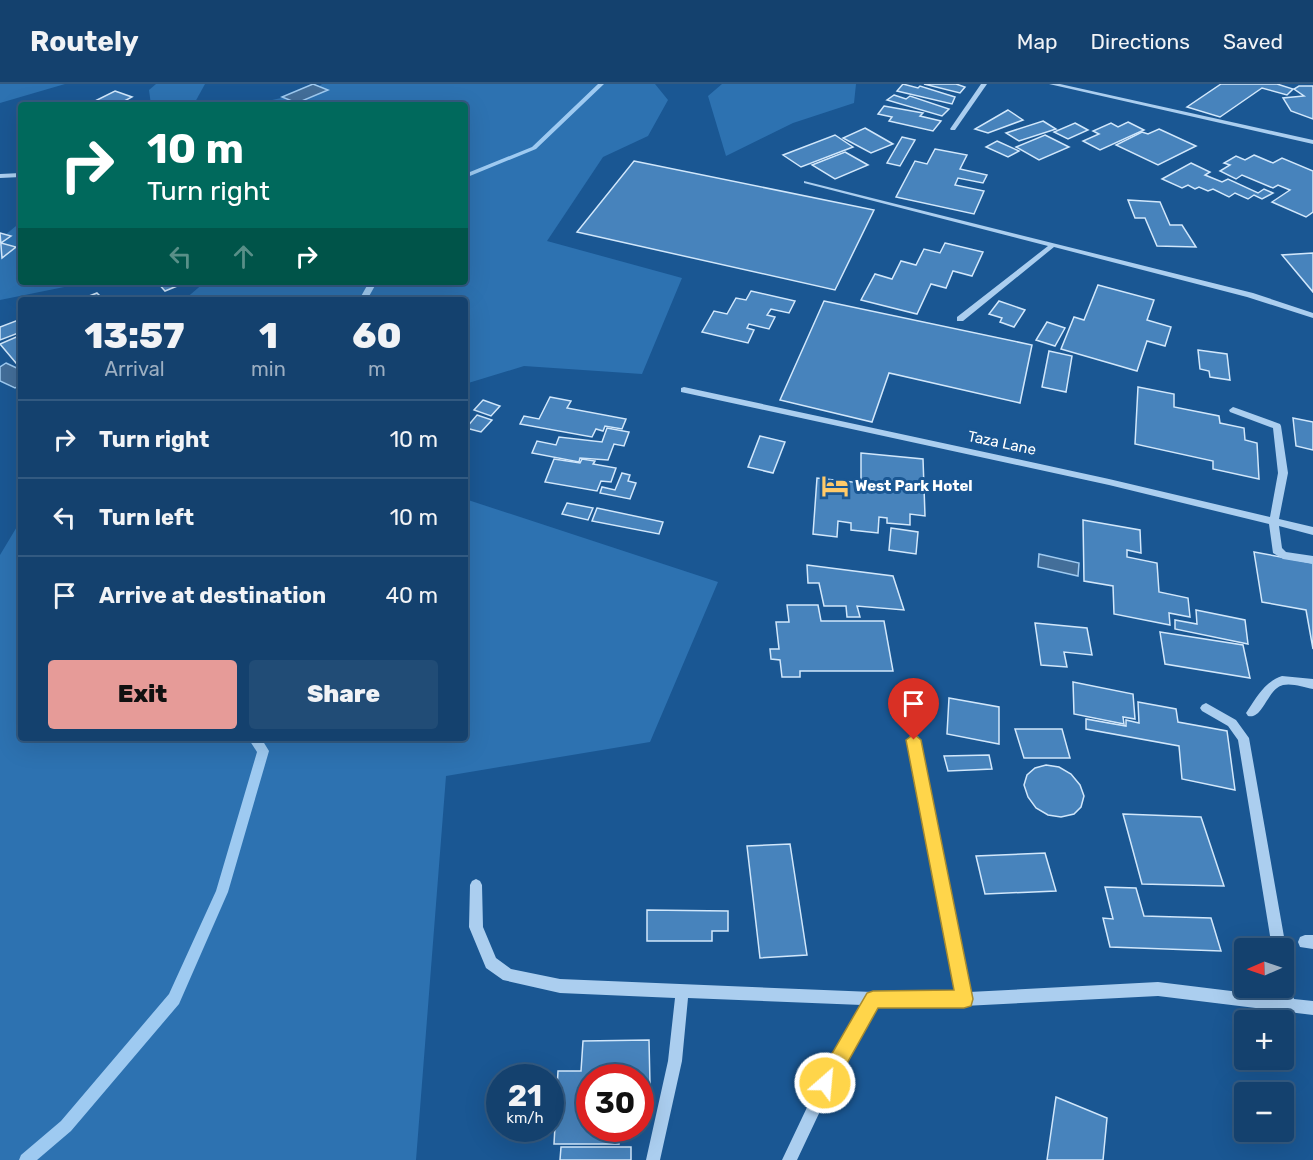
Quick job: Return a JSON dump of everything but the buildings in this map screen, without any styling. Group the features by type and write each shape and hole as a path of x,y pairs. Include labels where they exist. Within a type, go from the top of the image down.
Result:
{"street":[{"path":"953,129 984,84"},
{"path":"1052,84 1313,142"},
{"path":"0,177 18,176"},
{"path":"806,182 1250,295 1313,316"},
{"path":"960,319 1053,245"},
{"name":"Taza Lane","path":"684,390 1109,482 1313,531"},
{"path":"1233,410 1277,426 1283,473 1274,522 1280,553 1313,560"},
{"path":"1252,713 1270,686 1285,679 1313,684"},
{"path":"1206,708 1232,723 1243,738 1277,938"},
{"path":"914,740 964,999"},
{"path":"476,885 476,927 491,963 508,975 560,986 873,999 964,999 1158,989 1313,1008"},
{"path":"653,1160 675,1061 682,991"},
{"path":"1287,998 1288,1005"},
{"path":"789,1160 835,1064 873,999"}],"shaded area":[{"path":"0,84 65,84 0,103"},
{"path":"156,84 205,84 195,102 151,102 149,90"},
{"path":"313,84 328,90 299,102 282,97"},
{"path":"322,84 655,84 668,100 648,136 603,157 547,241 682,278 642,374 524,366 468,383 468,297 188,297 202,285 468,285 468,102 264,102 313,91"},
{"path":"722,84 856,84 854,103 793,123 726,156 708,96"},
{"path":"18,224 18,285 74,285 0,300 0,239"},
{"path":"6,363 18,369 18,386 15,388 0,381 0,367"},
{"path":"468,500 718,582 650,742 446,776 416,1160 0,1160 0,555 18,525 18,741 468,741"},
{"path":"1039,554 1079,563 1078,576 1038,567"}],"waterway":[{"path":"468,175 534,148 601,84"},
{"path":"365,297 371,285"},
{"path":"26,1160 66,1126 174,999 222,892 263,751 256,741"}],"place":[{"name":"West Park Hotel","path":"835,486"}],"route":[{"path":"825,1083 873,999 964,999 914,740"}]}
